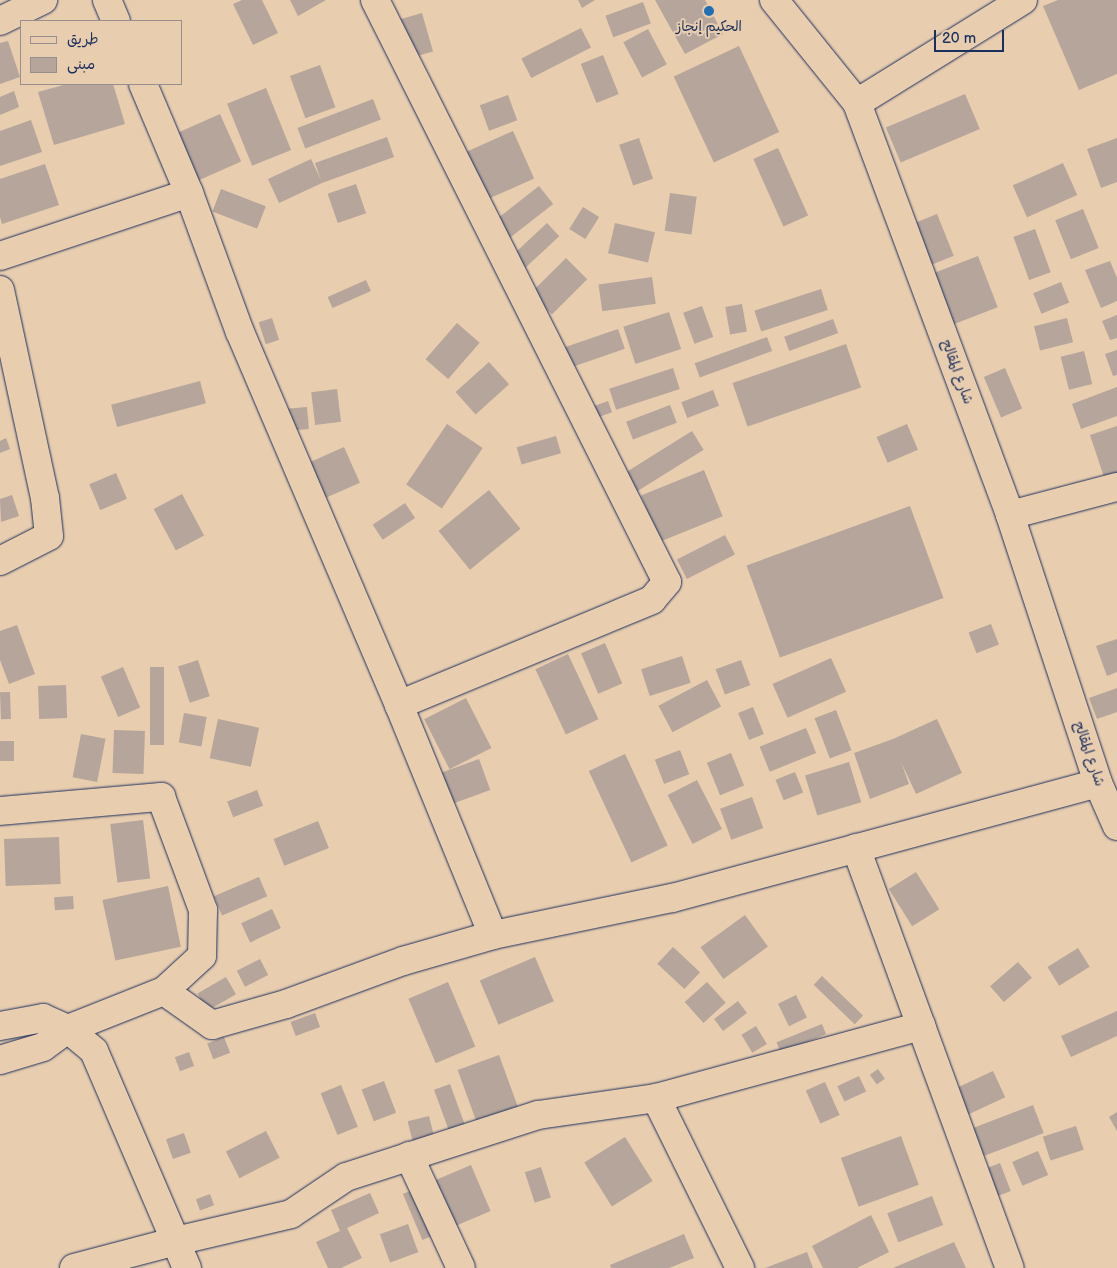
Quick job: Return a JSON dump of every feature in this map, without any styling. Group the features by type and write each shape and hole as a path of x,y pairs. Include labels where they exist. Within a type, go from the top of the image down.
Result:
{"street":[{"path":"0,21 43,0"},
{"path":"107,0 116,20"},
{"path":"375,0 667,582 652,600 400,706"},
{"name":"شارع المقالح","path":"774,0 856,103 1010,515 1098,783 1117,826"},
{"path":"856,103 1023,0"},
{"path":"143,85 189,193 240,332 400,706 492,935"},
{"path":"0,256 189,193"},
{"path":"0,290 44,498 49,536 0,561"},
{"path":"1010,515 1117,487"},
{"path":"164,991 212,1025 286,1004 403,961 492,935 672,898 1098,783"},
{"path":"0,811 162,797 203,910 202,956 164,991 68,1029 43,1047 0,1060"},
{"path":"856,848 1010,1268"},
{"path":"0,1026 43,1018 68,1029 94,1051 186,1268"},
{"path":"74,1268 176,1241 291,1214 346,1177 538,1114 656,1098 921,1026"},
{"path":"656,1098 740,1268"},
{"path":"409,1156 461,1268"}],"building":[{"path":"242,0 262,0 278,33 253,45 233,4"},
{"path":"290,0 326,0 298,16"},
{"path":"578,0 595,0 582,8"},
{"path":"655,0 705,0 723,34 685,54"},
{"path":"1058,0 1117,0 1117,74 1079,90 1043,6"},
{"path":"643,2 651,24 613,37 605,16"},
{"path":"422,13 433,51 408,59 397,20"},
{"path":"581,28 591,48 531,78 521,58"},
{"path":"648,29 667,64 642,77 623,42"},
{"path":"8,41 20,77 0,84 0,43"},
{"path":"739,46 779,132 714,163 674,76"},
{"path":"603,55 619,94 596,103 581,64"},
{"path":"320,65 335,107 305,118 290,76"},
{"path":"63,85 113,85 125,124 54,145 38,92"},
{"path":"266,88 291,150 252,166 227,104"},
{"path":"14,91 19,107 0,115 0,97"},
{"path":"965,94 980,129 901,163 886,128"},
{"path":"508,95 517,120 489,131 480,105"},
{"path":"373,99 381,120 305,149 297,128"},
{"path":"220,114 241,162 198,181 177,133"},
{"path":"31,120 42,152 0,166 0,131"},
{"path":"513,131 534,179 485,200 464,153"},
{"path":"387,137 394,157 322,183 279,203 268,179 311,159 321,180 315,163"},
{"path":"639,138 653,179 633,185 619,145"},
{"path":"1117,138 1117,182 1101,188 1087,149"},
{"path":"778,148 808,216 783,227 753,159"},
{"path":"1063,163 1077,195 1027,217 1013,185"},
{"path":"45,164 59,205 2,224 0,217 0,179"},
{"path":"356,184 366,213 338,223 328,194"},
{"path":"539,186 553,204 509,239 495,220"},
{"path":"221,189 266,206 257,229 212,211"},
{"path":"670,193 697,197 691,234 665,231"},
{"path":"583,207 599,217 585,239 569,229"},
{"path":"1083,209 1099,248 1071,259 1055,220"},
{"path":"937,214 954,256 910,273 893,232"},
{"path":"547,223 559,236 520,273 508,260"},
{"path":"615,223 655,232 648,262 608,253"},
{"path":"1035,229 1051,272 1029,280 1013,237"},
{"path":"978,256 998,307 943,328 923,277"},
{"path":"566,258 587,279 552,315 531,293"},
{"path":"1110,261 1117,278 1117,301 1101,308 1085,270"},
{"path":"652,277 656,304 602,311 599,285"},
{"path":"366,280 371,291 333,308 328,297"},
{"path":"1061,282 1069,302 1041,314 1033,293"},
{"path":"821,289 828,310 761,332 754,311"},
{"path":"742,304 747,332 730,335 725,307"},
{"path":"702,306 713,337 694,344 683,313"},
{"path":"669,312 681,349 635,364 623,327"},
{"path":"1117,315 1117,338 1110,340 1102,321"},
{"path":"272,318 279,340 266,344 259,322"},
{"path":"1067,318 1073,342 1040,350 1034,326"},
{"path":"833,319 838,333 789,351 784,337"},
{"path":"457,323 480,343 448,379 426,359"},
{"path":"618,329 625,349 567,369 560,349"},
{"path":"767,337 772,351 700,377 695,363"},
{"path":"846,344 861,387 748,427 733,383"},
{"path":"1117,350 1117,375 1113,376 1105,354"},
{"path":"1084,351 1092,384 1069,390 1061,357"},
{"path":"489,362 509,384 476,414 456,392"},
{"path":"673,368 680,389 616,410 609,389"},
{"path":"1005,368 1022,409 1001,417 984,377"},
{"path":"200,381 206,403 117,427 111,405"},
{"path":"1117,387 1117,416 1081,429 1072,404"},
{"path":"337,389 341,422 315,425 311,392"},
{"path":"713,390 719,406 687,418 681,402"},
{"path":"608,401 612,412 596,418 592,407"},
{"path":"670,405 677,423 633,440 626,422"},
{"path":"307,407 309,429 283,431 281,409"},
{"path":"447,424 483,448 442,509 406,485"},
{"path":"907,424 918,450 888,463 877,437"},
{"path":"1117,426 1117,476 1105,480 1090,435"},
{"path":"692,431 704,450 633,494 622,475"},
{"path":"556,436 561,453 522,465 517,447"},
{"path":"6,438 10,449 0,453 0,441"},
{"path":"344,447 360,483 308,506 292,470"},
{"path":"704,470 723,516 660,542 641,495"},
{"path":"116,473 127,499 100,510 89,484"},
{"path":"489,490 520,529 470,570 438,531"},
{"path":"182,494 204,535 176,551 154,509"},
{"path":"12,495 19,516 1,522 0,499"},
{"path":"405,503 415,518 383,540 373,525"},
{"path":"910,506 944,598 780,658 746,566"},
{"path":"725,535 735,555 687,579 677,560"},
{"path":"991,624 999,645 976,653 969,633"},
{"path":"17,625 35,674 9,684 0,660 0,631"},
{"path":"1117,639 1117,672 1107,676 1096,646"},
{"path":"605,643 622,684 598,694 581,653"},
{"path":"568,654 598,719 566,734 535,669"},
{"path":"682,656 691,683 650,696 641,669"},
{"path":"831,658 846,692 788,718 773,684"},
{"path":"198,660 210,696 190,703 178,666"},
{"path":"741,660 750,685 725,695 716,669"},
{"path":"123,667 140,708 118,717 101,676"},
{"path":"150,667 164,667 164,745 150,745"},
{"path":"707,680 721,706 673,732 658,706"},
{"path":"66,685 67,718 39,719 38,686"},
{"path":"1117,688 1117,712 1097,719 1089,698"},
{"path":"0,692 10,692 11,719 1,719"},
{"path":"466,698 491,748 450,769 424,719"},
{"path":"753,707 764,734 749,740 738,713"},
{"path":"836,710 851,750 830,758 815,718"},
{"path":"184,713 207,717 201,747 179,743"},
{"path":"218,719 259,728 251,767 210,758"},
{"path":"937,719 962,773 916,794 901,762 909,784 870,799 854,753 893,739"},
{"path":"806,728 816,753 770,772 760,747"},
{"path":"114,730 145,731 143,774 112,773"},
{"path":"81,734 106,739 97,782 73,777"},
{"path":"0,741 14,741 14,761 0,761"},
{"path":"680,750 689,774 664,784 655,760"},
{"path":"731,753 744,785 720,795 707,763"},
{"path":"625,754 668,846 631,862 589,771"},
{"path":"479,759 490,790 428,813 417,782"},
{"path":"849,762 861,802 817,816 805,775"},
{"path":"795,772 803,792 784,800 776,780"},
{"path":"697,780 722,829 693,844 668,795"},
{"path":"257,790 263,806 233,817 227,801"},
{"path":"752,797 763,828 731,840 720,809"},
{"path":"143,820 150,879 117,883 110,824"},
{"path":"318,821 329,848 284,866 273,839"},
{"path":"59,837 61,884 6,886 4,839"},
{"path":"916,872 939,909 912,926 889,889"},
{"path":"259,877 267,896 222,915 214,896"},
{"path":"168,886 181,947 115,961 102,900"},
{"path":"73,896 74,909 55,910 54,897"},
{"path":"272,909 281,928 250,942 241,923"},
{"path":"745,915 768,947 723,979 701,947"},
{"path":"673,947 700,972 684,989 657,964"},
{"path":"1078,948 1090,967 1059,986 1047,967"},
{"path":"535,957 554,1001 499,1025 480,980"},
{"path":"260,959 268,975 245,987 237,971"},
{"path":"1018,962 1032,978 1004,1002 990,986"},
{"path":"822,976 863,1016 855,1024 814,985"},
{"path":"226,977 236,994 207,1011 197,993"},
{"path":"448,982 475,1046 436,1063 408,999"},
{"path":"707,982 726,1003 703,1023 685,1002"},
{"path":"796,995 807,1017 789,1026 778,1004"},
{"path":"738,1001 747,1013 723,1031 714,1019"},
{"path":"1117,1011 1117,1036 1071,1057 1061,1036"},
{"path":"315,1013 320,1027 296,1036 291,1022"},
{"path":"822,1024 826,1034 781,1053 777,1042"},
{"path":"756,1026 767,1044 752,1053 741,1035"},
{"path":"224,1037 230,1053 213,1059 207,1043"},
{"path":"189,1052 194,1066 180,1071 175,1057"},
{"path":"499,1055 518,1108 477,1123 458,1070"},
{"path":"878,1069 885,1079 877,1085 870,1075"},
{"path":"993,1071 1005,1097 959,1119 947,1093"},
{"path":"859,1076 866,1091 844,1102 837,1086"},
{"path":"384,1081 396,1113 374,1121 362,1090"},
{"path":"825,1082 840,1115 820,1123 806,1091"},
{"path":"450,1084 467,1130 451,1136 434,1090"},
{"path":"341,1085 358,1127 337,1135 321,1093"},
{"path":"1033,1105 1044,1133 981,1157 970,1129"},
{"path":"1117,1112 1117,1131 1109,1117"},
{"path":"429,1116 434,1136 413,1142 408,1121"},
{"path":"1076,1126 1084,1150 1050,1161 1043,1137"},
{"path":"266,1131 280,1158 240,1178 226,1151"},
{"path":"184,1133 191,1153 173,1159 166,1139"},
{"path":"901,1136 919,1185 859,1207 841,1158"},
{"path":"625,1137 653,1181 612,1207 584,1162"},
{"path":"1038,1151 1048,1175 1022,1186 1012,1162"},
{"path":"1000,1163 1011,1191 997,1196 986,1168"},
{"path":"471,1165 491,1211 422,1240 403,1194"},
{"path":"541,1167 551,1197 535,1203 525,1172"},
{"path":"370,1193 379,1213 347,1228 362,1258 341,1268 328,1268 316,1242 340,1231 331,1210"},
{"path":"210,1194 214,1205 200,1210 196,1199"},
{"path":"932,1196 943,1225 898,1242 887,1213"},
{"path":"871,1215 889,1252 857,1268 823,1268 812,1246"},
{"path":"408,1224 418,1252 390,1262 380,1234"},
{"path":"684,1234 694,1258 669,1268 611,1268 610,1265"},
{"path":"954,1242 966,1268 893,1268"},
{"path":"807,1252 813,1268 765,1268"}],"place":[{"name":"الحكيم إنجاز","path":"709,11"}]}
